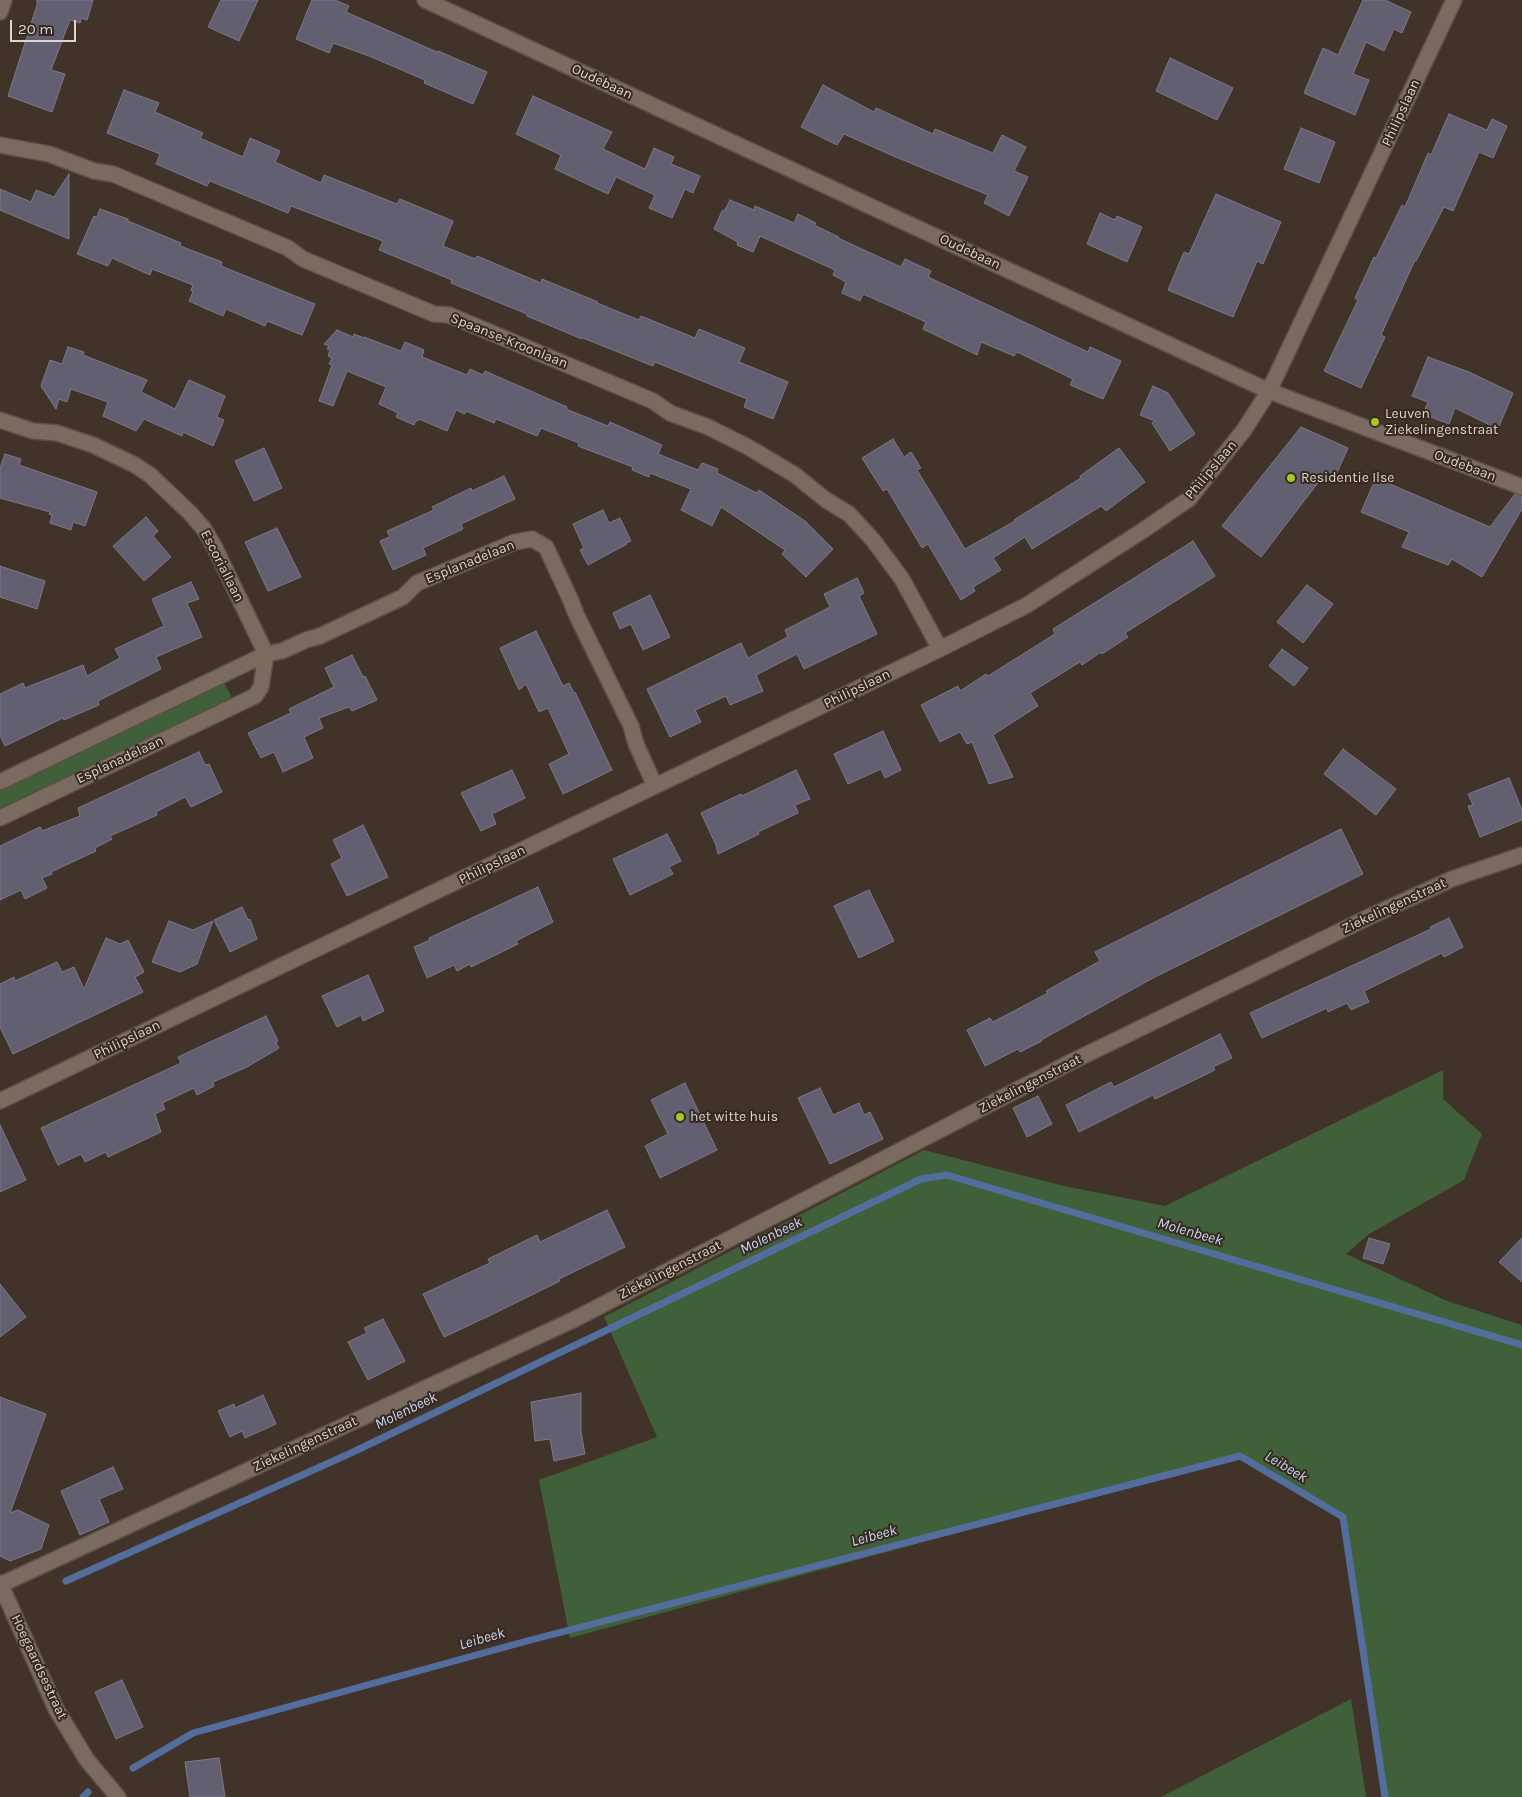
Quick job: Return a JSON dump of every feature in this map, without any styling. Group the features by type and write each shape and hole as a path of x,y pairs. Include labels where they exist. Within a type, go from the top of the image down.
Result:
{"street":[{"path":"0,12 4,0"},
{"name":"Oudebaan","path":"425,0 1269,391 1522,487"},
{"name":"Philipslaan","path":"0,1101 940,649 1027,604 1189,499 1244,430 1269,391 1454,0"},
{"name":"Spaanse-Kroonlaan","path":"0,145 49,154 94,171 113,174 288,248 303,260 434,314 449,315 653,401 670,413 708,427 755,451 795,475 855,520 873,540 902,579 940,649"},
{"name":"Escoriallaan","path":"0,420 33,431 57,433 93,446 135,465 150,475 204,529 266,654"},
{"name":"Esplanadelaan","path":"0,782 266,654 282,651 320,636 403,597 417,584 515,542 532,539 546,547 579,622 631,726 636,744 655,786"},
{"name":"Esplanadelaan","path":"0,818 256,696 261,687 266,654"},
{"name":"Ziekelingenstraat","path":"1,1583 573,1320 1073,1061 1371,916 1452,880 1522,855"},
{"name":"Hoegaardsestraat","path":"1,1583 29,1652 56,1709 87,1760 118,1797"}],"green space":[{"path":"222,679 231,696 228,701 0,808 0,785"},
{"path":"1443,1070 1443,1099 1482,1134 1464,1180 1369,1234 1346,1254 1447,1301 1522,1325 1522,1797 1383,1797 1343,1517 1240,1456 570,1638 539,1480 657,1437 604,1317 924,1150 1064,1186 1165,1206"},
{"path":"1351,1699 1366,1797 1161,1797"}],"building":[{"path":"37,0 93,0 87,20 81,18 80,23 70,20 51,70 65,74 52,112 8,96"},
{"path":"221,0 258,0 239,41 208,27"},
{"path":"312,0 335,0 349,6 346,12 487,72 473,104 424,83 425,80 369,56 333,43 329,53 296,39"},
{"path":"1363,0 1385,0 1411,12 1402,33 1394,29 1384,51 1366,42 1353,74 1369,80 1355,115 1304,93 1323,48 1338,55"},
{"path":"1170,58 1233,88 1217,120 1156,91"},
{"path":"823,85 874,112 876,108 933,134 935,129 993,153 1002,135 1026,147 1014,171 1028,177 1009,216 984,203 988,195 844,134 837,145 801,127"},
{"path":"124,90 159,103 155,112 203,133 200,138 243,157 250,138 280,151 275,162 321,183 324,175 397,204 400,199 453,221 443,246 475,259 477,256 541,283 542,279 639,320 641,316 695,338 699,329 745,348 739,362 788,382 773,419 744,407 747,399 655,362 653,366 582,339 451,283 452,280 379,250 383,241 291,206 288,213 210,181 207,186 156,164 160,154 107,133"},
{"path":"533,96 612,132 603,149 645,169 654,148 674,157 671,164 700,176 693,193 685,189 672,218 649,208 655,195 616,177 608,194 555,169 561,155 516,134"},
{"path":"1449,114 1487,130 1492,119 1507,126 1493,158 1479,152 1453,211 1444,207 1415,260 1381,335 1385,337 1361,388 1324,371 1358,300 1355,298 1374,257 1376,258 1402,205 1405,207 1428,153 1431,155"},
{"path":"1301,128 1335,142 1319,183 1284,169"},
{"path":"69,174 69,239 0,210 0,189 31,202 36,190 54,197"},
{"path":"1216,194 1281,222 1263,264 1257,261 1233,317 1168,290 1184,252 1189,254"},
{"path":"730,200 754,210 755,206 794,223 798,214 816,223 814,225 838,238 901,267 905,259 931,271 928,277 1088,352 1090,347 1121,361 1103,399 1070,385 1073,379 1017,352 1014,356 981,342 977,355 923,329 926,322 863,294 860,301 842,293 846,282 833,275 835,270 760,236 753,252 737,245 738,242 714,229 722,211 725,210"},
{"path":"100,209 128,219 128,221 181,243 180,246 222,262 221,266 315,304 302,335 267,321 265,326 226,309 223,316 202,307 189,301 193,292 191,290 193,285 152,269 150,275 112,258 108,266 77,254 94,216 97,217"},
{"path":"1100,213 1115,220 1117,216 1142,227 1127,262 1087,244"},
{"path":"337,330 353,337 354,334 364,337 401,351 405,342 424,350 422,357 467,375 470,369 483,375 485,371 567,407 566,409 608,426 610,422 662,445 658,454 698,470 702,463 718,469 717,473 757,493 759,490 805,521 833,549 806,577 782,554 785,550 721,507 712,526 681,510 691,489 650,473 649,477 632,470 633,467 578,446 579,443 541,428 537,436 496,419 494,423 466,411 465,414 456,410 447,431 419,419 418,421 416,420 414,425 396,417 398,413 379,404 386,387 347,371 333,406 319,401 332,365 329,364 332,358 328,356 330,350 327,349 329,346 324,344"},
{"path":"68,347 84,352 83,355 147,380 141,392 175,409 189,380 225,396 217,417 224,420 213,446 183,432 182,436 144,419 136,431 103,416 108,402 71,389 67,402 59,399 56,409 41,386 50,360 62,364"},
{"path":"1428,357 1469,372 1513,393 1498,429 1455,408 1449,424 1423,414 1428,402 1412,396"},
{"path":"1153,386 1168,393 1195,434 1170,451 1152,423 1155,421 1140,415"},
{"path":"1301,427 1348,448 1336,475 1327,471 1261,557 1222,526"},
{"path":"893,439 904,457 911,452 921,468 917,470 965,549 1015,521 1081,478 1080,476 1119,448 1145,482 1106,511 1101,506 1032,549 1025,537 993,558 1001,570 973,587 975,591 961,600 928,544 922,548 887,489 883,491 862,458"},
{"path":"264,448 282,488 254,501 235,461"},
{"path":"5,454 21,459 19,465 97,492 85,526 73,522 71,530 50,523 52,515 49,514 50,512 0,498 0,468"},
{"path":"504,476 515,499 461,524 463,529 423,548 426,555 393,570 380,541 390,537 387,531 434,510 432,507 471,488 472,491"},
{"path":"1376,478 1490,527 1515,494 1522,496 1522,509 1482,577 1452,559 1448,565 1402,547 1409,532 1361,512"},
{"path":"603,510 609,523 620,518 631,541 588,565 580,550 584,548 573,524"},
{"path":"146,517 158,531 153,536 171,557 144,581 113,546"},
{"path":"277,528 301,577 268,591 245,542"},
{"path":"1193,541 1215,576 1125,633 1128,637 1102,654 1101,652 1082,665 1080,662 1030,693 1038,706 993,735 1013,777 989,784 972,742 967,744 960,732 940,742 921,705 958,686 960,691 986,674 988,676 1055,634 1053,629"},
{"path":"0,566 45,581 37,609 0,597"},
{"path":"857,578 864,593 859,596 877,634 804,669 797,654 756,675 763,691 730,705 726,696 695,710 701,722 670,737 647,689 741,643 748,658 788,637 785,630 830,607 824,594"},
{"path":"191,582 199,599 187,603 202,637 156,657 161,669 98,701 99,705 64,720 63,718 5,746 0,735 0,694 23,683 25,688 83,665 87,676 120,658 115,649 164,626 152,599"},
{"path":"1307,585 1333,604 1303,643 1277,622"},
{"path":"650,595 670,637 643,650 631,624 620,629 613,613"},
{"path":"536,631 563,686 569,683 575,692 612,770 563,794 549,764 569,754 548,708 539,712 526,684 519,690 500,648"},
{"path":"1282,649 1308,668 1294,686 1269,666"},
{"path":"352,655 377,700 352,711 349,707 319,718 323,728 304,737 313,758 283,772 274,752 261,758 248,733 291,713 289,709 334,687 325,668"},
{"path":"883,731 901,770 885,778 881,769 848,784 834,754"},
{"path":"1343,749 1396,789 1376,815 1324,774"},
{"path":"199,752 205,765 209,764 222,792 191,807 185,797 156,812 157,815 110,836 112,839 95,848 96,851 51,872 52,874 42,878 47,888 25,899 21,890 0,900 0,846 40,827 42,831 80,816 78,808"},
{"path":"512,770 525,798 492,814 496,824 481,831 461,793"},
{"path":"796,770 810,799 795,805 798,813 718,854 716,845 701,813"},
{"path":"1509,778 1522,810 1522,820 1480,837 1468,806 1473,805 1468,794"},
{"path":"363,825 388,877 347,896 331,864 342,858 333,840"},
{"path":"1341,829 1363,874 1153,978 1042,1041 1020,1052 1018,1049 985,1066 967,1030 990,1018 993,1022 1048,993 1046,991 1100,961 1095,952"},
{"path":"667,834 681,861 669,867 673,874 630,895 613,859"},
{"path":"538,887 553,922 516,941 518,944 471,967 470,964 457,971 454,965 427,978 414,947 430,940 429,938"},
{"path":"869,890 894,941 859,958 834,906"},
{"path":"242,907 248,920 250,919 257,939 230,952 214,920"},
{"path":"1449,918 1463,947 1444,957 1442,953 1364,991 1369,1002 1351,1010 1347,1003 1328,1012 1327,1008 1262,1038 1250,1013 1431,929 1430,927"},
{"path":"169,921 193,930 213,921 197,964 180,972 152,962"},
{"path":"106,938 120,944 128,940 144,972 135,977 143,992 13,1054 0,1027 0,984 14,977 15,981 57,962 62,972 74,967 84,989"},
{"path":"368,975 384,1011 363,1021 361,1015 337,1027 322,996"},
{"path":"266,1016 278,1041 276,1043 279,1048 247,1067 213,1082 214,1086 197,1095 194,1088 162,1103 165,1109 155,1114 161,1132 108,1157 106,1152 85,1162 81,1154 58,1165 41,1128 181,1063 178,1057"},
{"path":"1220,1034 1232,1058 1213,1067 1215,1070 1155,1099 1153,1095 1079,1132 1066,1105 1111,1082 1114,1087"},
{"name":"het witte huis","path":"685,1083 717,1150 660,1178 645,1146 668,1134 651,1100"},
{"path":"820,1088 833,1115 859,1103 864,1115 870,1112 883,1139 830,1164 798,1098"},
{"path":"1038,1096 1052,1124 1027,1137 1013,1108"},
{"path":"0,1125 26,1180 0,1192"},
{"path":"607,1210 625,1247 559,1279 560,1281 444,1337 423,1294 490,1263 488,1259 537,1235 540,1242"},
{"path":"1369,1238 1390,1244 1383,1264 1363,1258"},
{"path":"1522,1238 1522,1282 1499,1262"},
{"path":"0,1284 26,1317 0,1337"},
{"path":"383,1319 405,1361 368,1380 348,1342 367,1333 364,1328"},
{"path":"581,1393 581,1432 585,1454 554,1461 550,1439 535,1441 531,1402"},
{"path":"263,1395 276,1424 245,1438 242,1431 230,1437 218,1411 234,1404 235,1408"},
{"path":"0,1397 46,1414 10,1513 18,1510 49,1525 41,1549 10,1561 0,1556"},
{"path":"113,1467 123,1489 99,1499 109,1522 80,1535 61,1491"},
{"path":"122,1680 143,1727 116,1739 95,1692"},
{"path":"219,1758 225,1797 190,1797 185,1762"}],"waterway":[{"name":"Molenbeek","path":"66,1581 351,1453 921,1179 947,1175 1522,1345"},
{"name":"Leibeek","path":"133,1768 193,1733 527,1641 1240,1456 1343,1517 1385,1797"},
{"name":"Leibeek","path":"83,1797 88,1792"}],"place":[{"name":"Leuven Ziekelingenstraat","path":"1375,422"},
{"name":"Residentie Ilse","path":"1291,478"},
{"name":"het witte huis","path":"680,1117"}]}
